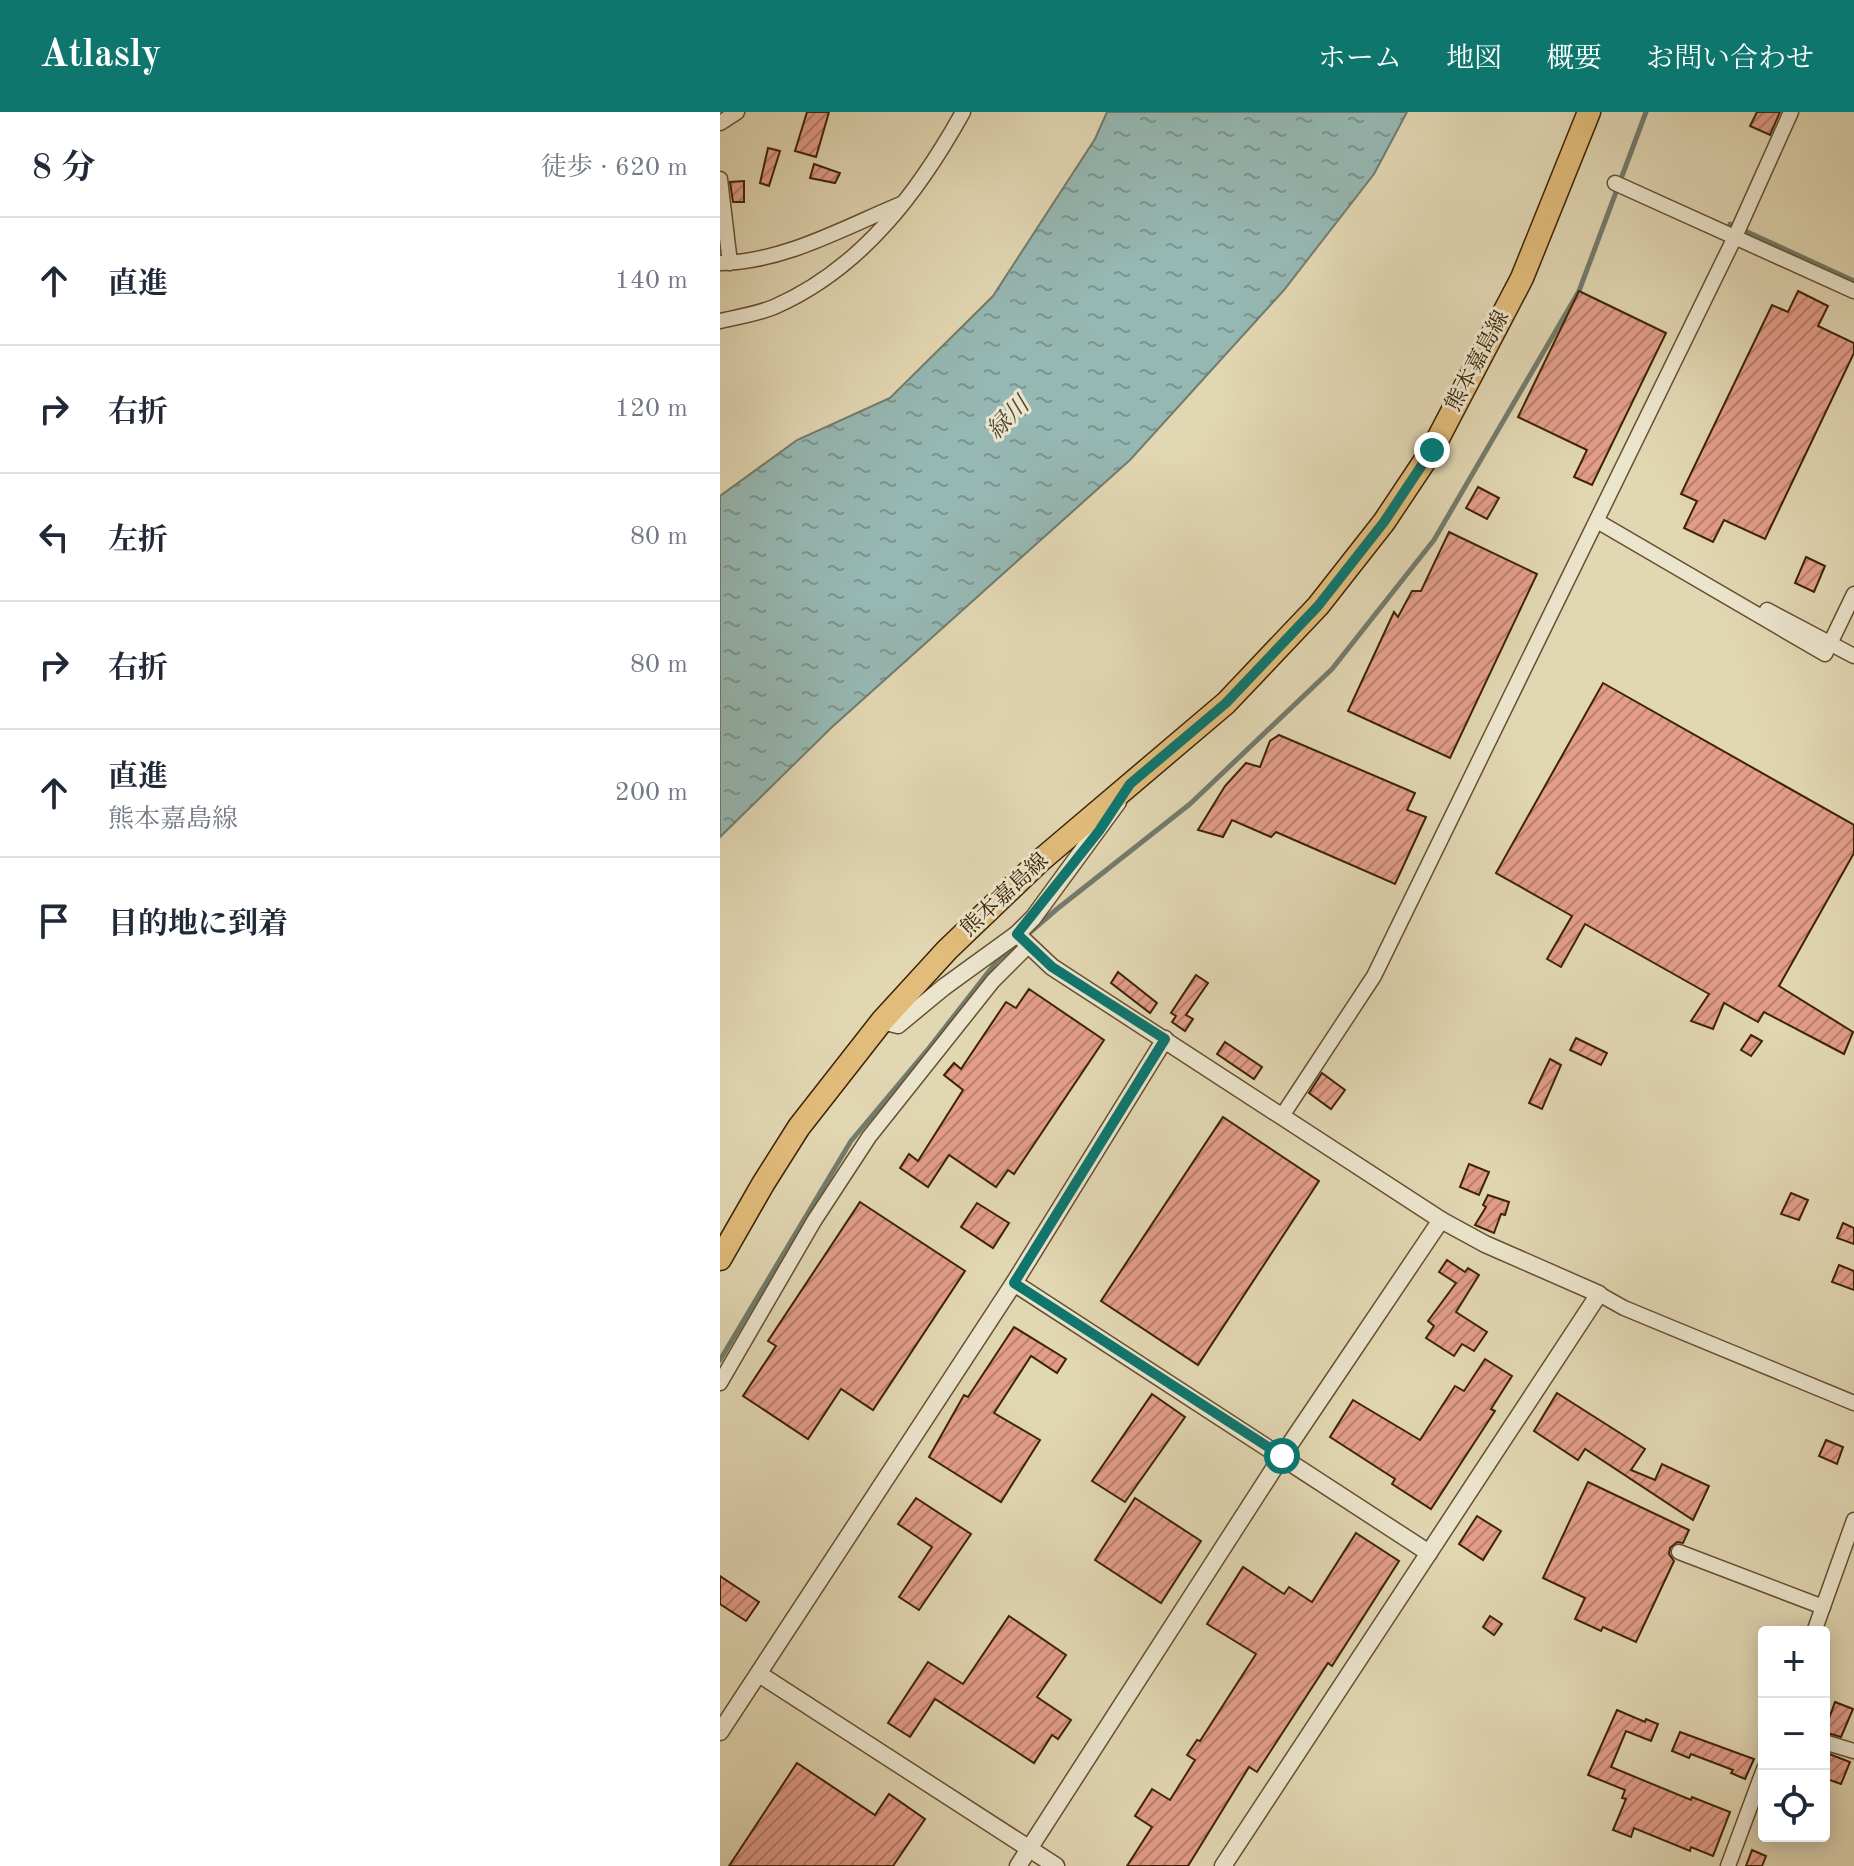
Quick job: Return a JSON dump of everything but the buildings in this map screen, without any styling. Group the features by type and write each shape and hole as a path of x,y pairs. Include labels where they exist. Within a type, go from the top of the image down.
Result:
{"main road":[{"name":"熊本嘉島線","path":"720,1259 799,1127 882,1021 1001,897 1226,703 1318,606 1384,522 1432,450 1522,278 1589,112"}],"street":[{"path":"720,123 737,112"},
{"path":"720,321 771,309 823,282 860,251 904,203 939,156 963,112"},
{"path":"1282,1116 1374,976 1734,239 1791,112"},
{"path":"720,179 725,263 760,260 793,249 904,203"},
{"path":"1615,183 1854,291"},
{"path":"1597,521 1825,654 1854,594"},
{"path":"1830,643 1854,656"},
{"path":"720,1383 814,1221 869,1137 993,981 1130,784"},
{"path":"882,1021 898,1025 944,987 1023,940"},
{"path":"1023,940 1052,967 1441,1220 1485,1244 1624,1308 1854,1403"},
{"path":"720,1732 1014,1283 1165,1039"},
{"path":"1018,1866 1282,1456 1441,1220"},
{"path":"1014,1283 1429,1553"},
{"path":"1223,1866 1599,1294"},
{"path":"1816,1626 1854,1520"},
{"path":"1679,1552 1823,1607"},
{"path":"759,1674 1056,1866"},
{"path":"1830,1744 1854,1751"},
{"path":"1728,1866 1764,1770"}],"water":[{"name":"緑川","path":"1107,112 1407,112 1374,174 1284,290 1130,460 831,728 720,837 720,496 797,440 890,398 993,296 1095,139"}],"waterway":[{"path":"720,1360 851,1141 997,961 1057,909 1190,804 1332,669 1434,540 1579,291 1646,112"},
{"path":"1730,224 1854,281"}],"route":[{"path":"1282,1456 1014,1283 1165,1039 1052,967 1017,934 1033,918 1099,831 1130,784 1226,703 1318,606 1384,522 1432,450"}]}
